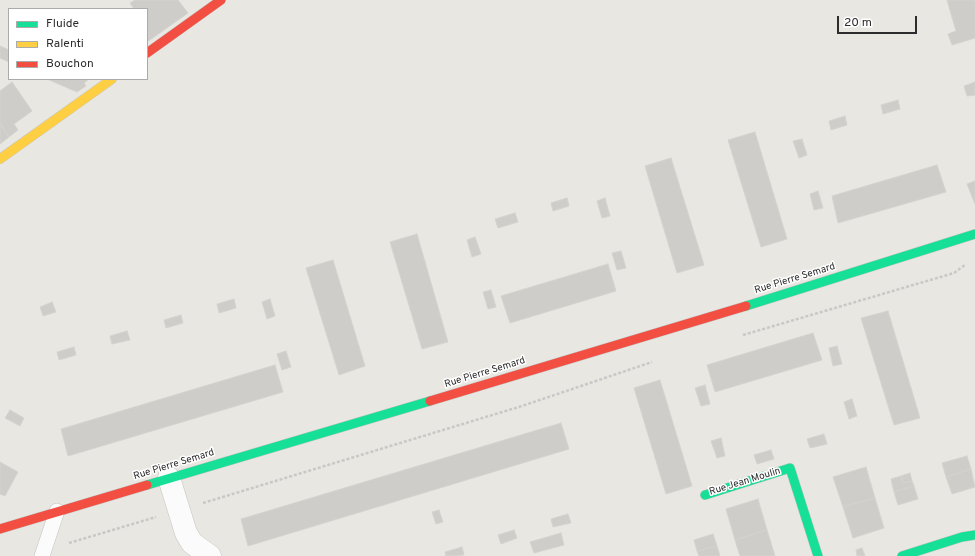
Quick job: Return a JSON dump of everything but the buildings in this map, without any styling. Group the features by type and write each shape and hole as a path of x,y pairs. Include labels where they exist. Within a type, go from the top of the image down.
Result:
{"street":[{"path":"148,53 221,0"},
{"path":"0,160 111,80"},
{"name":"Rue Pierre Semard","path":"0,529 740,308 975,234"},
{"name":"Rue Jean Moulin","path":"705,495 790,468 818,556"},
{"path":"168,478 186,533 192,543 210,556"},
{"path":"902,556 962,537 975,535"}],"lane":[{"path":"45,551 57,511"}],"path":[{"path":"741,336 954,273 969,262"},
{"path":"45,551 522,406 656,361"}],"traffic: fast":[{"path":"746,306 975,234"},
{"path":"147,485 430,401"},
{"path":"705,495 790,468 818,556"},
{"path":"902,556 962,537 975,535"}],"traffic: slow":[{"path":"0,159 111,80"}],"traffic: jam":[{"path":"148,52 221,0"},
{"path":"430,401 746,306"},
{"path":"0,529 147,485"}]}
